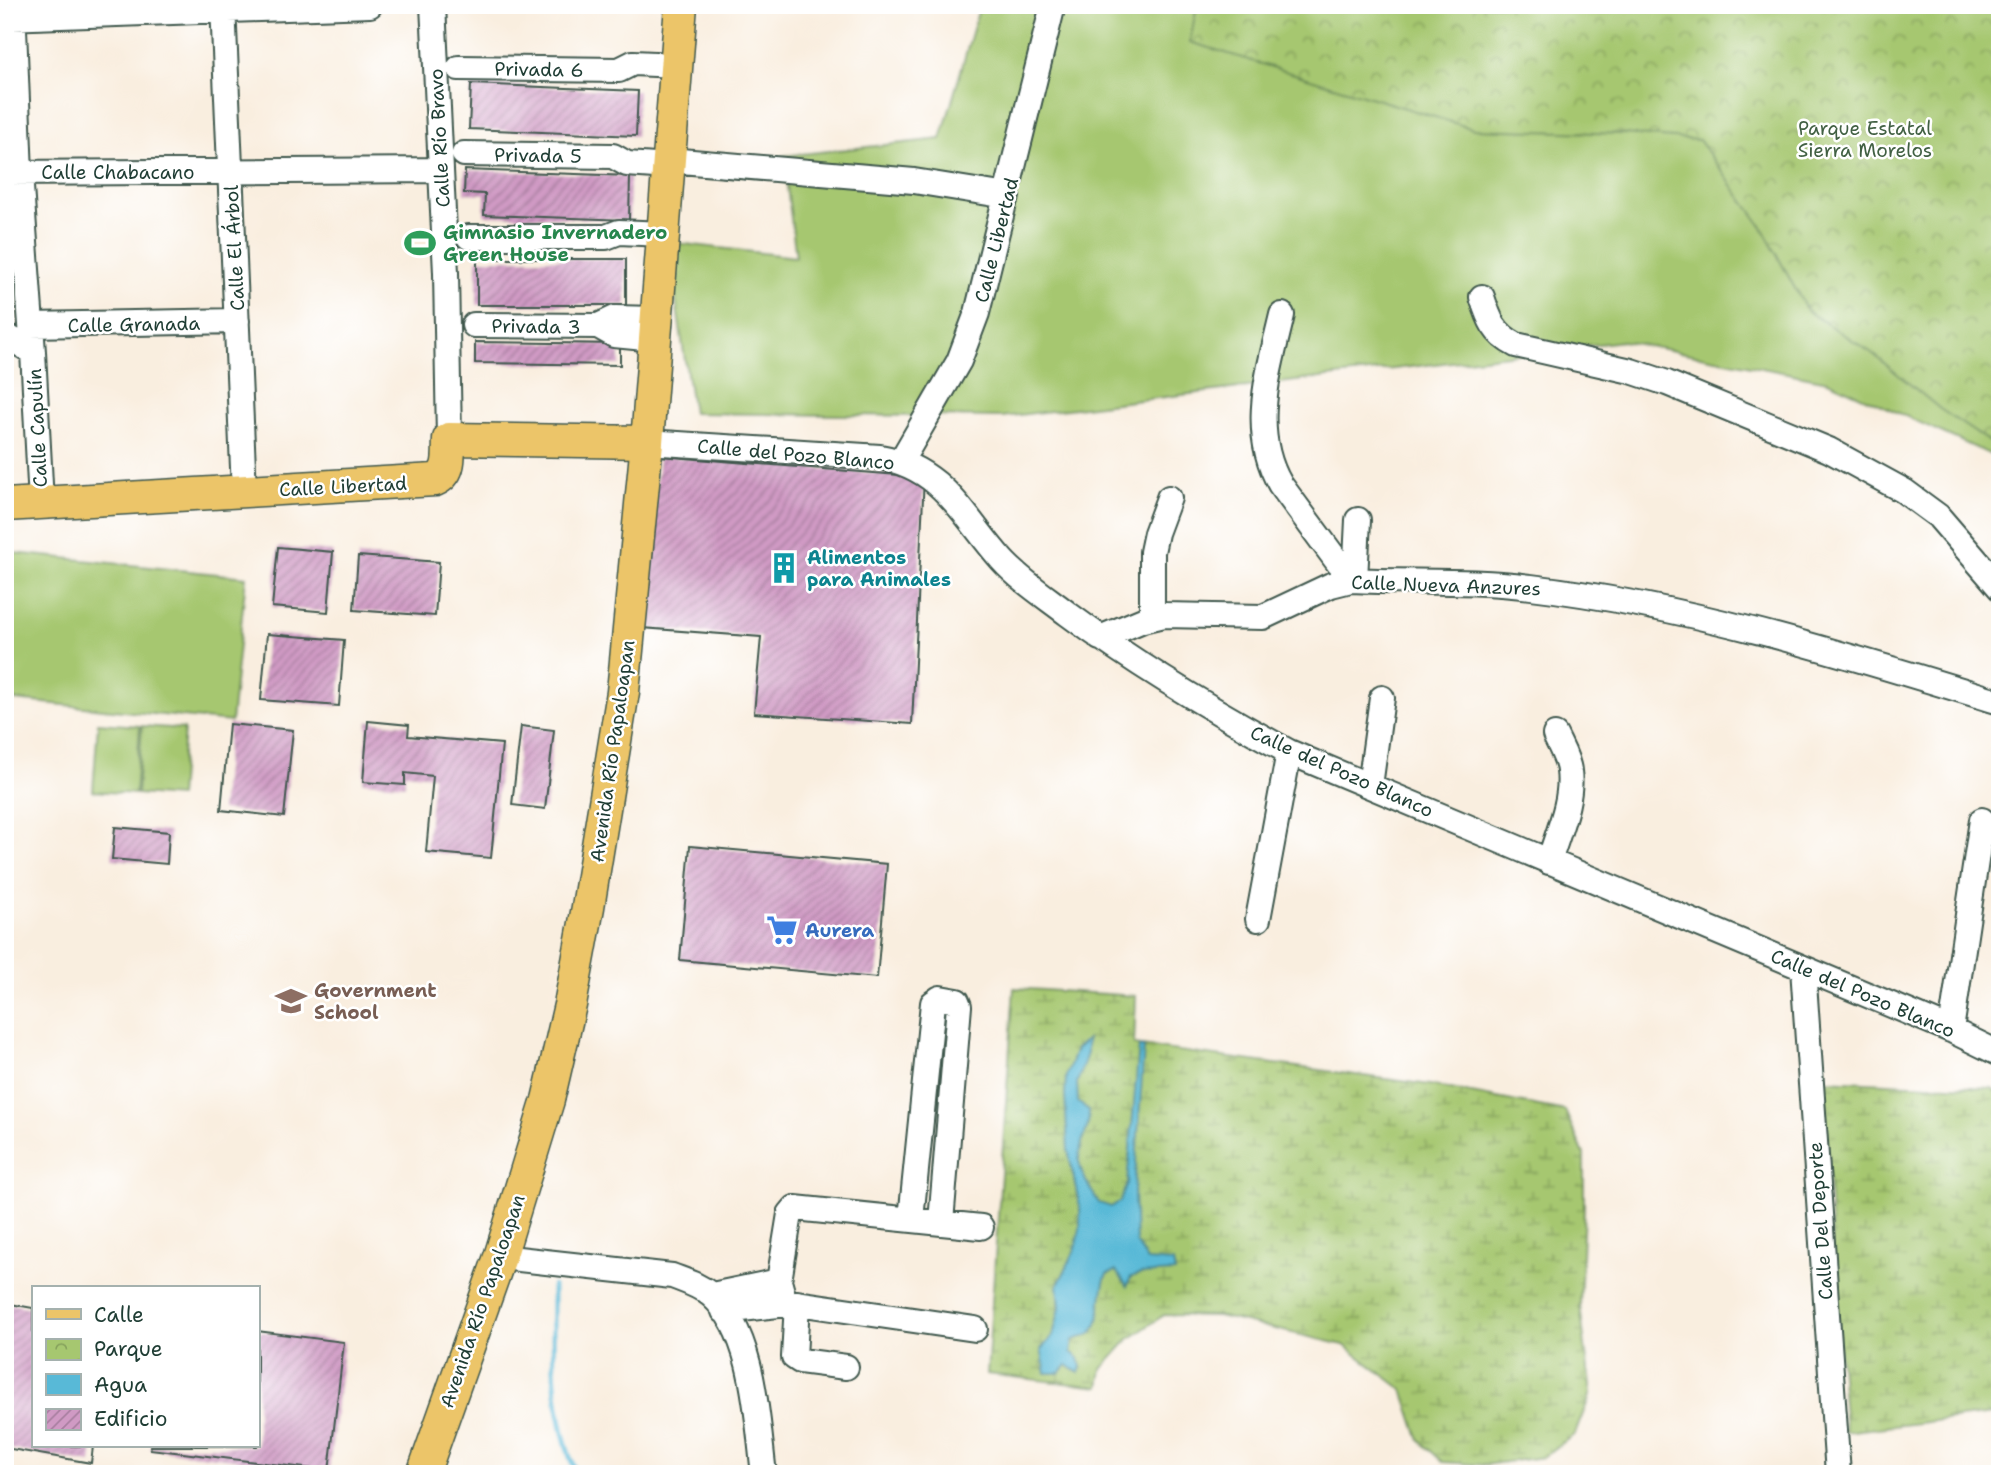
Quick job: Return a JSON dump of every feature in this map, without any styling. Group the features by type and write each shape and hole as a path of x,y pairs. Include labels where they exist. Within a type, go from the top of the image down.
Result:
{"main road":[{"name":"Avenida Río Papaloapan","path":"423,1474 500,1256 558,1059 588,907 619,726 647,442 681,5"},
{"path":"449,439 647,442"},
{"name":"Calle Libertad","path":"5,505 435,480 444,474 448,466 449,439"}],"street":[{"path":"10,14 370,5"},
{"name":"Calle Río Bravo","path":"433,5 446,274 449,439"},
{"name":"Calle Libertad","path":"901,461 964,349 978,313 1053,5"},
{"name":"Calle El Árbol","path":"223,8 244,491"},
{"name":"Calle Capulín","path":"10,14 13,173 32,325 41,503"},
{"name":"Privada 6","path":"459,68 619,70 632,77 676,73"},
{"name":"Privada 5","path":"464,153 613,156 627,164 669,159 914,181 1007,196"},
{"name":"Calle Chabacano","path":"13,173 441,170"},
{"path":"469,237 606,237 618,245 663,242"},
{"path":"1482,297 1496,330 1516,345 1631,371 1667,383 1805,439 1904,491 1951,529 2000,588"},
{"path":"1282,315 1264,390 1263,424 1267,454 1280,484 1353,580"},
{"name":"Calle Granada","path":"32,325 237,321"},
{"name":"Privada 3","path":"474,325 598,326 614,335 656,329"},
{"path":"5,335 33,352"},
{"name":"Calle del Pozo Blanco","path":"647,442 880,457 901,461 925,474 942,488 996,553 1021,578 1100,638 1210,709 1289,752 1951,1030 2000,1054"},
{"path":"1152,617 1152,552 1169,498"},
{"path":"1353,580 1358,520"},
{"name":"Calle Nueva Anzures","path":"1100,638 1152,617 1179,614 1262,617 1331,585 1353,580 1498,583 1625,600 1826,651 2000,702"},
{"path":"1370,786 1382,698"},
{"path":"1549,862 1570,783 1569,768 1555,735"},
{"path":"1258,919 1289,752"},
{"path":"1951,1030 1982,820"},
{"name":"Calle Del Deporte","path":"1803,968 1838,1474"},
{"path":"911,1219 933,1003 940,998 953,999 957,1000 959,1006 941,1222"},
{"path":"846,1367 800,1361 794,1357 781,1299 790,1214 795,1208 981,1227"},
{"path":"500,1256 672,1276 696,1285 718,1303 738,1335 750,1368 764,1473 771,1474"},
{"path":"718,1303 781,1299 975,1329"},
{"path":"738,1335 781,1299"}],"green space":[{"path":"980,5 2000,5 2000,459 1828,381 1623,341 1002,417 693,413 667,242 796,257 783,156 941,139"},
{"name":"Parque Estatal Sierra Morelos","path":"1197,5 2000,5 2000,458 1995,446 1940,409 1872,353 1807,311 1761,225 1699,140 1624,134 1474,129 1190,42"},
{"path":"5,552 246,577 231,722 5,699"},
{"path":"98,723 140,726 135,794 93,791"},
{"path":"142,726 184,729 179,797 137,794"},
{"path":"1014,988 1136,996 1134,1045 1430,1085 1565,1111 1584,1154 1580,1306 1591,1393 1575,1434 1543,1457 1484,1465 1443,1462 1420,1441 1403,1390 1344,1345 1218,1316 1164,1315 1129,1339 1102,1369 1099,1387 987,1374"},
{"path":"1824,1080 1992,1088 2000,1096 2000,1413 1845,1432"}],"water":[{"path":"1087,1039 1087,1053 1077,1083 1078,1102 1089,1111 1079,1157 1081,1171 1099,1203 1111,1207 1120,1201 1127,1183 1139,1046 1144,1047 1134,1192 1136,1242 1147,1260 1173,1262 1175,1272 1141,1274 1131,1277 1127,1286 1116,1271 1107,1274 1094,1330 1073,1340 1071,1352 1079,1358 1079,1373 1067,1365 1060,1373 1046,1373 1041,1349 1053,1336 1060,1307 1058,1285 1075,1250 1080,1229 1080,1208 1068,1150 1066,1076 1076,1049"}],"building":[{"path":"471,84 638,91 636,136 469,129"},
{"path":"465,170 630,176 629,220 484,215 485,194 464,193"},
{"path":"477,259 626,259 626,305 477,305"},
{"path":"475,342 620,344 620,365 475,363"},
{"name":"Alimentos para Animales","path":"659,456 924,477 912,724 754,713 761,637 642,628"},
{"path":"278,547 333,552 328,612 272,607"},
{"path":"358,556 439,562 435,616 354,610"},
{"path":"267,634 344,640 339,706 261,700"},
{"path":"368,721 409,725 408,736 502,744 491,858 426,852 433,776 405,773 405,785 363,782"},
{"path":"229,724 293,730 284,817 221,810"},
{"path":"521,726 554,730 545,809 512,805"},
{"path":"115,827 169,832 167,864 112,859"},
{"name":"Aurera","path":"690,846 887,864 877,978 680,960"},
{"path":"5,1303 32,1308 32,1448 93,1448 91,1463 5,1448"},
{"path":"259,1331 344,1342 329,1471 150,1449 259,1448"}],"waterway":[{"path":"553,1286 553,1358 557,1404 561,1427 576,1474"}],"place":[{"name":"Gimnasio Invernadero Green House","path":"420,243"},
{"name":"Alimentos para Animales","path":"784,568"},
{"name":"Aurera","path":"782,930"},
{"name":"Government School","path":"291,1001"}]}
